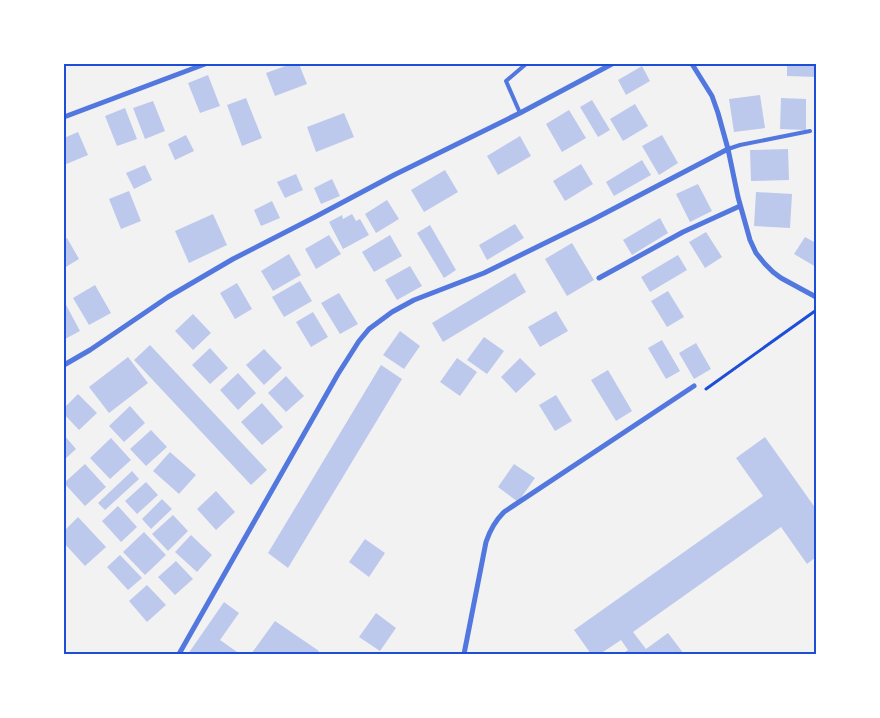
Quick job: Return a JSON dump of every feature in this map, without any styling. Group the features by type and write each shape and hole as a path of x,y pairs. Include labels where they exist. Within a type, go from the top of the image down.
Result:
{"street":[{"path":"64,117 205,64"},
{"path":"64,365 90,350 168,297 233,259 612,64"},
{"path":"692,64 712,96 728,150 740,206 756,253 764,264 781,278 816,298"},
{"path":"179,654 338,374 369,329 392,312 414,300 484,273 728,150"},
{"path":"599,278 683,232 740,206"},
{"path":"464,654 486,542 496,520 504,512 694,386"}],"lane":[{"path":"520,112 506,81 526,64"},
{"path":"728,150 740,145 810,131"}],"path":[{"path":"694,386 696,386 699,394 815,312"}],"building":[{"path":"291,64 299,64 307,84 275,96 266,73"},
{"path":"787,64 816,64 816,77 787,76"},
{"path":"642,66 650,81 626,95 618,80"},
{"path":"208,75 220,106 200,113 188,83"},
{"path":"760,95 765,128 734,132 729,99"},
{"path":"246,98 262,138 242,146 227,105"},
{"path":"781,98 806,99 806,130 780,129"},
{"path":"592,100 610,130 598,137 580,107"},
{"path":"153,101 165,131 145,139 133,108"},
{"path":"635,104 648,126 623,141 610,119"},
{"path":"125,108 137,139 117,146 105,116"},
{"path":"569,110 586,138 562,152 546,124"},
{"path":"344,113 354,137 316,152 307,127"},
{"path":"78,132 88,155 64,165 64,138"},
{"path":"186,135 194,151 175,160 168,144"},
{"path":"662,135 678,163 659,175 642,146"},
{"path":"520,136 531,156 498,175 487,156"},
{"path":"788,149 789,180 751,181 750,150"},
{"path":"642,160 651,175 614,196 606,182"},
{"path":"581,164 593,184 565,201 553,181"},
{"path":"145,165 152,180 134,189 126,173"},
{"path":"445,170 458,192 424,212 411,190"},
{"path":"296,174 303,190 285,198 277,182"},
{"path":"332,179 340,196 321,204 314,188"},
{"path":"698,184 712,211 690,222 676,194"},
{"path":"129,191 141,221 121,229 109,199"},
{"path":"756,192 792,194 790,228 754,226"},
{"path":"387,200 399,219 376,233 365,214"},
{"path":"272,201 280,218 261,226 254,210"},
{"path":"213,214 227,245 189,263 175,231"},
{"path":"352,214 356,221 360,219 369,235 343,249 329,222 342,215 343,219"},
{"path":"660,218 668,233 632,255 623,240"},
{"path":"515,224 524,238 487,260 479,245"},
{"path":"430,225 456,270 444,278 417,233"},
{"path":"706,232 722,257 705,268 689,242"},
{"path":"329,235 341,254 316,269 305,249"},
{"path":"390,235 402,256 374,272 362,252"},
{"path":"805,237 816,243 816,267 794,254"},
{"path":"67,238 79,259 64,268 64,240"},
{"path":"572,243 594,280 567,296 545,259"},
{"path":"289,254 301,275 273,291 261,271"},
{"path":"678,255 687,270 650,292 641,277"},
{"path":"410,266 422,286 397,300 385,280"},
{"path":"515,273 526,292 443,342 432,323"},
{"path":"300,281 312,301 284,317 272,297"},
{"path":"237,283 252,309 235,319 220,293"},
{"path":"95,285 111,313 89,325 73,298"},
{"path":"668,291 684,317 667,327 651,301"},
{"path":"339,293 358,324 340,334 321,303"},
{"path":"64,301 80,331 65,339 64,336"},
{"path":"556,311 568,331 540,347 528,327"},
{"path":"313,312 328,337 311,347 296,322"},
{"path":"193,314 211,333 193,350 175,331"},
{"path":"400,331 420,346 404,369 383,355"},
{"path":"484,337 504,351 487,374 467,360"},
{"path":"662,340 680,371 666,379 648,348"},
{"path":"696,343 711,369 694,379 679,353"},
{"path":"150,345 267,470 251,485 134,360"},
{"path":"210,348 228,368 210,384 192,365"},
{"path":"264,349 282,368 264,385 246,365"},
{"path":"128,357 148,383 109,413 89,387"},
{"path":"457,358 477,372 460,396 440,382"},
{"path":"520,358 536,374 516,393 501,377"},
{"path":"381,365 402,379 288,568 268,553"},
{"path":"608,370 632,411 616,421 591,380"},
{"path":"238,373 256,393 238,410 220,390"},
{"path":"286,376 304,396 286,412 268,393"},
{"path":"78,394 97,413 79,430 64,414 64,408"},
{"path":"556,395 572,421 555,431 539,405"},
{"path":"262,403 283,427 262,445 241,422"},
{"path":"130,406 145,423 124,442 109,426"},
{"path":"151,430 167,447 146,466 130,449"},
{"path":"64,435 76,449 64,460"},
{"path":"765,437 816,509 816,557 807,564 781,527 633,632 646,649 668,633 684,654 622,654 628,650 621,640 600,654 591,654 574,630 763,496 736,458"},
{"path":"111,438 131,460 110,479 90,458"},
{"path":"170,452 196,475 179,494 153,471"},
{"path":"85,464 106,487 85,506 64,483"},
{"path":"514,464 535,478 518,502 498,487"},
{"path":"132,471 139,479 105,510 98,503"},
{"path":"146,482 158,495 137,514 125,501"},
{"path":"216,491 235,512 216,530 197,509"},
{"path":"162,499 172,509 151,529 142,519"},
{"path":"118,506 137,527 121,542 102,521"},
{"path":"173,515 188,531 168,551 152,534"},
{"path":"78,517 106,547 85,566 64,543 64,531"},
{"path":"144,532 166,555 145,575 123,552"},
{"path":"191,535 212,555 197,572 175,552"},
{"path":"365,539 385,553 369,577 349,562"},
{"path":"120,555 142,578 128,590 107,567"},
{"path":"176,561 193,579 175,595 158,577"},
{"path":"147,585 166,605 147,622 129,601"},
{"path":"224,602 239,613 220,640 240,654 188,654"},
{"path":"376,613 396,628 380,651 359,637"},
{"path":"275,621 319,651 317,654 251,654"}]}
